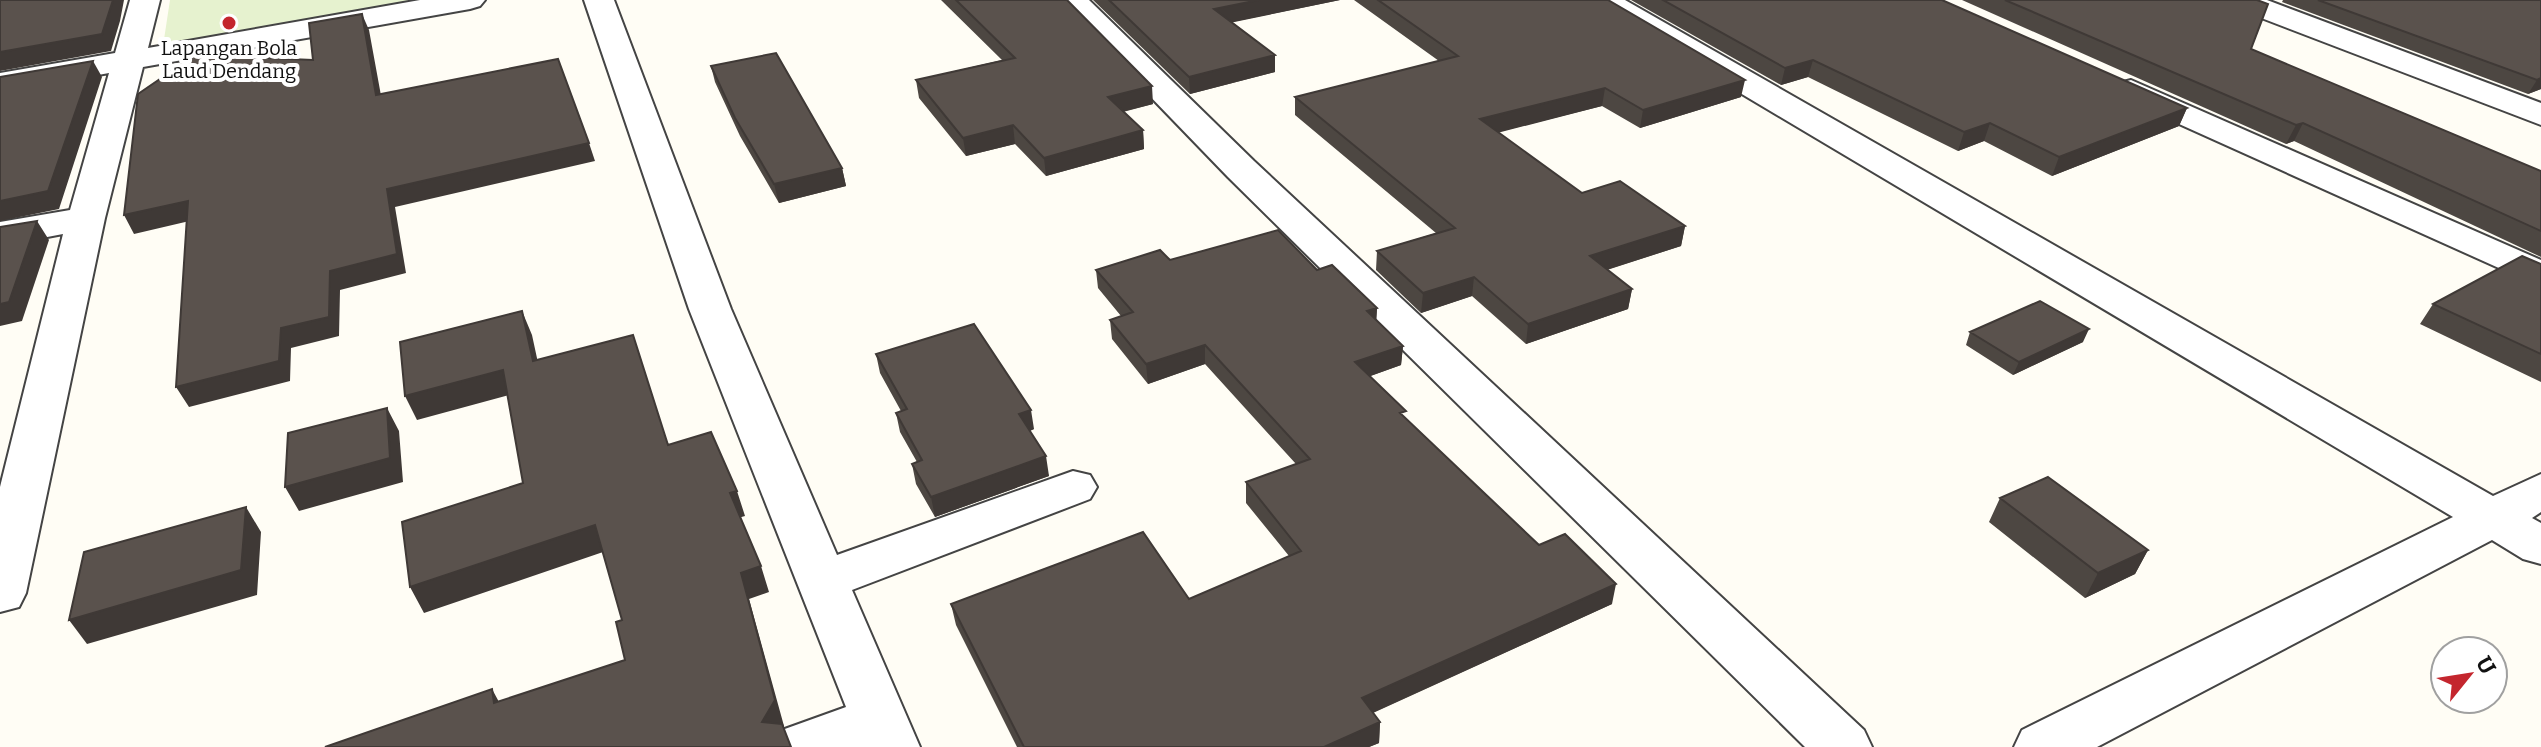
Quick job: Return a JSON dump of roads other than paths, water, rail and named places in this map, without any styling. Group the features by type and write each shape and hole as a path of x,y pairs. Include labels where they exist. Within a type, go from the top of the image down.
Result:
{"street":[{"path":"0,593 86,218 145,0"},
{"path":"0,83 470,0"},
{"path":"599,0 710,309 885,733 803,747"},
{"path":"1072,0 1241,169 1843,747"},
{"path":"1604,0 2541,546"},
{"path":"2240,0 2541,115"},
{"path":"2105,78 2541,275"},
{"path":"0,234 86,218"},
{"path":"822,581 1073,487"},
{"path":"2043,747 2412,562 2541,491"}],"place":[{"name":"Lapangan Bola Laud Dendang","path":"229,23"}]}
